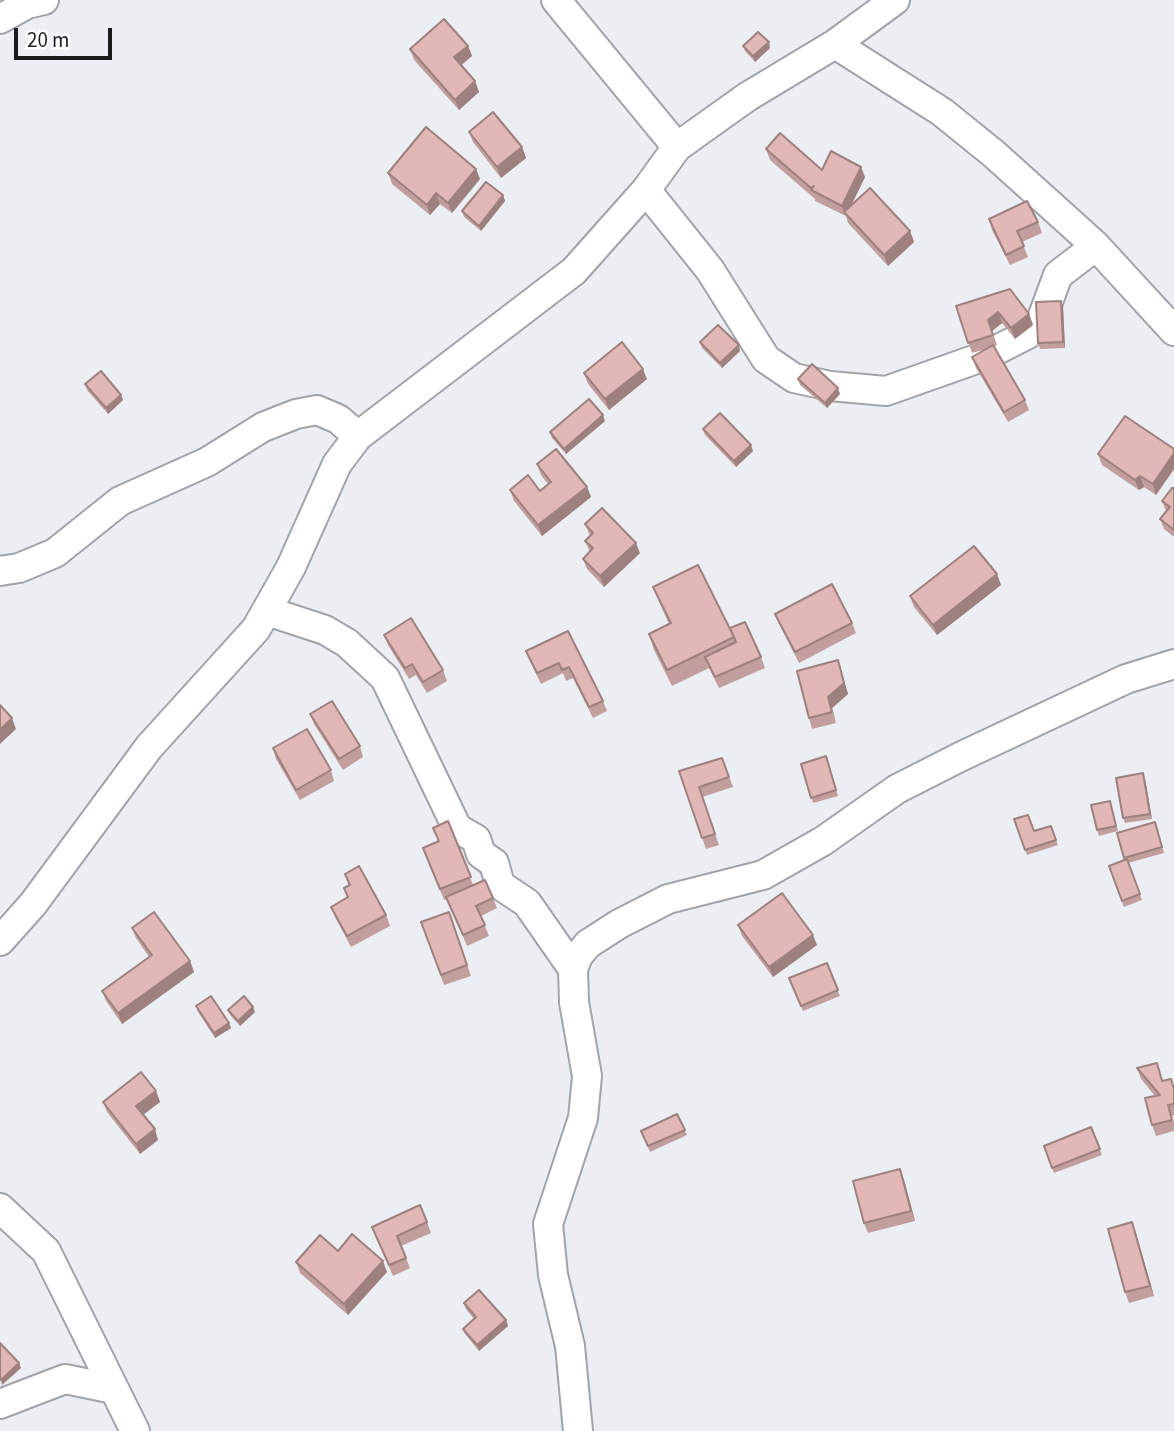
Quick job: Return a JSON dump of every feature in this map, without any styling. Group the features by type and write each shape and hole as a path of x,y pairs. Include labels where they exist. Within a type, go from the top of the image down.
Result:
{"street":[{"path":"0,19 27,4 44,0"},
{"path":"556,0 677,147"},
{"path":"0,941 33,904 149,747 246,642 291,567 337,464 358,436 575,271 646,190 677,147 747,97 835,44 895,0"},
{"path":"835,44 942,112 995,154 1096,246 1174,331"},
{"path":"646,190 710,270 766,359 794,378 830,386 886,391 985,356 1028,334 1041,321 1058,275 1096,246"},
{"path":"0,571 19,568 55,554 120,501 207,462 264,427 296,414 317,410 338,419 358,436"},
{"path":"267,611 325,630 347,643 385,678 457,828 476,839 481,854 494,863 500,885 527,903 573,969"},
{"path":"578,1431 570,1346 553,1275 548,1224 583,1118 587,1076 574,1002 573,969 578,956 589,944 619,924 668,899 763,874 823,841 897,789 951,761 1126,679 1174,663"},
{"path":"0,1208 46,1251 135,1431"},
{"path":"0,1404 65,1379 114,1389"}],"building":[{"path":"444,19 468,46 454,57 475,81 455,100 410,49"},
{"path":"758,32 769,42 753,56 743,46"},
{"path":"493,112 522,147 497,167 469,132"},
{"path":"426,127 476,169 448,203 436,193 427,205 388,173"},
{"path":"780,133 822,170 831,151 861,167 842,206 811,190 814,186 811,188 766,149"},
{"path":"486,182 503,195 479,226 462,211"},
{"path":"870,188 910,231 884,255 844,212"},
{"path":"1027,201 1038,222 1017,231 1024,246 1006,255 989,219"},
{"path":"1010,289 1029,314 1011,328 998,312 988,320 993,335 968,343 956,306"},
{"path":"1061,301 1063,342 1038,343 1036,302"},
{"path":"718,325 739,345 720,363 700,342"},
{"path":"622,342 643,369 605,399 584,373"},
{"path":"993,345 1025,400 1004,412 972,357"},
{"path":"812,364 838,388 825,403 798,379"},
{"path":"101,371 121,395 106,408 85,384"},
{"path":"589,399 603,415 564,449 550,432"},
{"path":"720,413 751,445 734,461 703,429"},
{"path":"1125,416 1174,449 1153,484 1140,476 1135,480 1098,454"},
{"path":"556,449 587,487 538,525 510,490 528,475 540,491 551,482 537,464"},
{"path":"1172,488 1174,530 1160,519 1170,507 1162,501"},
{"path":"602,508 636,543 600,576 583,559 593,548 585,541 593,533 585,524"},
{"path":"974,546 997,574 933,625 910,596"},
{"path":"698,565 734,637 667,670 649,634 671,623 653,587"},
{"path":"832,584 852,623 795,652 775,614"},
{"path":"411,618 443,670 423,682 412,664 405,668 384,635"},
{"path":"745,622 761,657 715,677 705,657 736,642 730,628"},
{"path":"568,631 603,701 589,707 569,667 562,670 559,663 537,673 526,651"},
{"path":"838,660 844,683 828,697 832,712 809,718 797,671"},
{"path":"332,701 360,746 339,759 310,714"},
{"path":"0,705 12,718 0,730"},
{"path":"307,729 331,770 296,790 273,748"},
{"path":"826,756 836,790 811,798 801,764"},
{"path":"722,758 729,777 699,787 715,834 702,838 679,771"},
{"path":"1143,773 1150,814 1123,818 1116,778"},
{"path":"1110,801 1116,826 1097,830 1091,805"},
{"path":"1028,815 1034,831 1051,826 1056,840 1025,850 1014,819"},
{"path":"448,821 471,877 440,889 423,848 439,841 433,828"},
{"path":"1155,822 1162,847 1124,858 1117,833"},
{"path":"1127,859 1140,894 1122,901 1109,866"},
{"path":"359,866 386,915 347,936 331,907 348,897 344,888 350,885 345,874"},
{"path":"485,880 493,898 476,906 485,925 463,935 446,897"},
{"path":"782,893 813,935 769,967 738,925"},
{"path":"154,912 190,961 118,1013 102,991 152,955 132,928"},
{"path":"449,912 467,965 441,975 421,922"},
{"path":"827,963 838,990 801,1006 789,978"},
{"path":"211,996 229,1023 214,1033 196,1006"},
{"path":"244,996 253,1007 238,1021 228,1010"},
{"path":"1157,1063 1162,1081 1171,1079 1174,1104 1168,1105 1172,1120 1152,1125 1145,1098 1160,1095 1137,1068"},
{"path":"141,1072 156,1091 136,1106 155,1129 136,1144 103,1102"},
{"path":"677,1114 685,1130 648,1146 641,1131"},
{"path":"1091,1127 1100,1149 1052,1168 1044,1146"},
{"path":"900,1169 911,1211 864,1223 853,1181"},
{"path":"420,1205 427,1222 397,1236 406,1258 389,1265 372,1227"},
{"path":"1132,1222 1150,1286 1125,1292 1108,1229"},
{"path":"352,1234 383,1261 344,1304 296,1262 320,1235 338,1251"},
{"path":"479,1290 506,1320 477,1345 463,1329 476,1317 464,1303"},
{"path":"0,1343 19,1363 1,1380 0,1379"}]}
